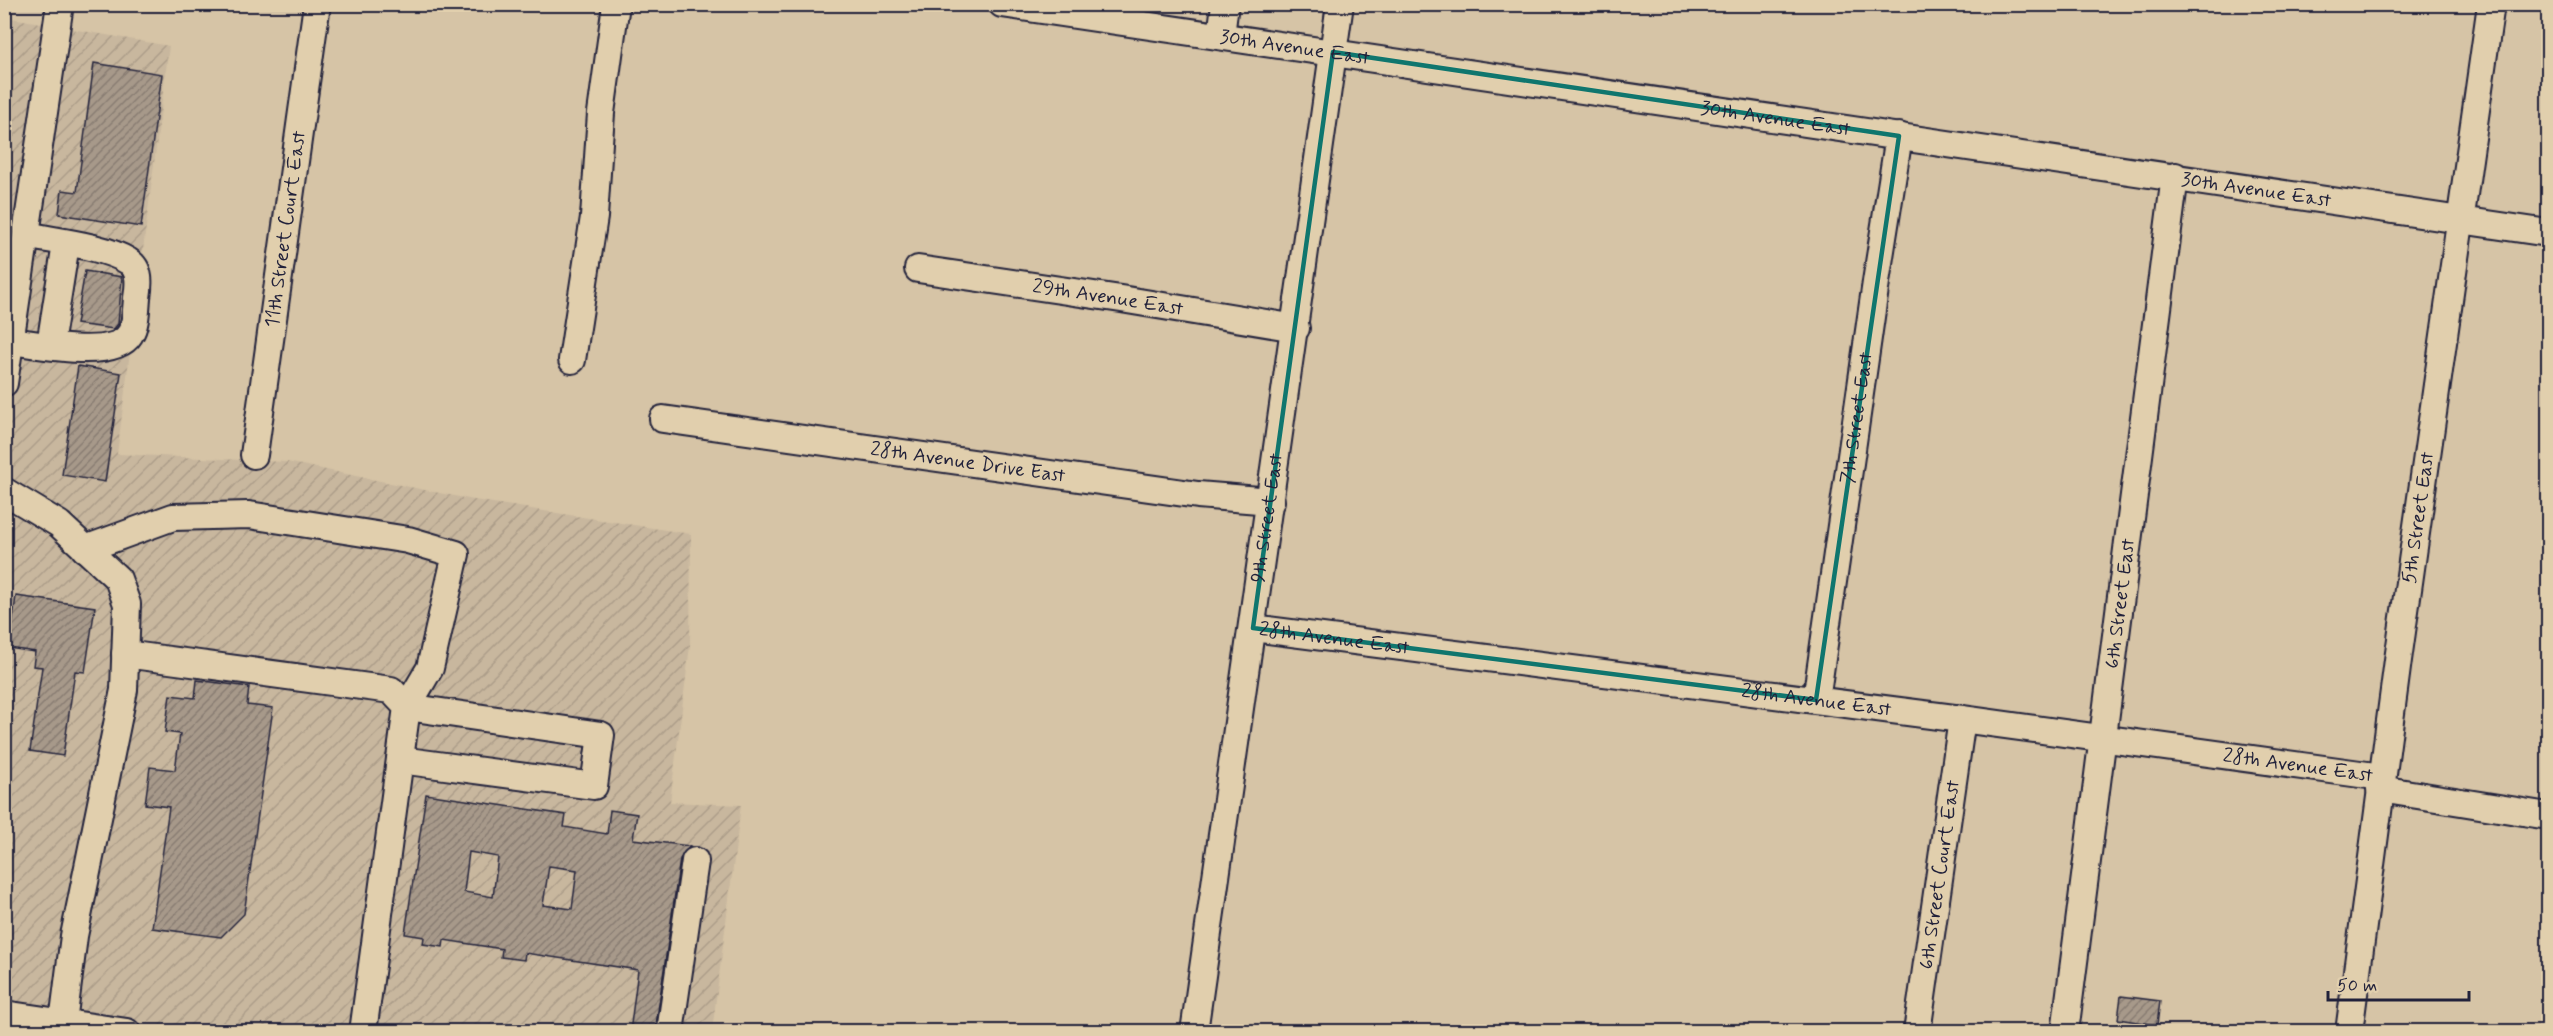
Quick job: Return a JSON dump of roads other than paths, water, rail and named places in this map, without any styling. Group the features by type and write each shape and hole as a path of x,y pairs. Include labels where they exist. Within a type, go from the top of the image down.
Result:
{"street":[{"path":"4,384 60,4"},
{"name":"11th Street Court East","path":"254,455 317,4"},
{"path":"572,360 594,217 601,113 616,4"},
{"name":"30th Avenue East","path":"1002,4 2548,233"},
{"path":"1221,36 1226,4"},
{"name":"9th Street East","path":"1194,1032 1296,328 1340,4"},
{"name":"5th Street East","path":"2349,1032 2381,783 2491,4"},
{"name":"7th Street East","path":"1816,700 1899,136"},
{"name":"6th Street East","path":"2065,1032 2175,176"},
{"path":"11,341 88,350 121,343 130,334 139,286 138,273 130,261 107,252 26,236"},
{"path":"50,345 66,244"},
{"name":"29th Avenue East","path":"918,269 1296,328"},
{"name":"28th Avenue Drive East","path":"663,419 1198,495 1271,501"},
{"path":"4,491 58,524 118,579 127,604 124,690 74,936 63,1022"},
{"path":"85,549 173,517 249,515 408,540 456,554 430,668 406,707 363,1032"},
{"name":"28th Avenue East","path":"1253,628 2104,739 2381,783 2548,816"},
{"path":"125,654 391,690 406,707 601,735 594,786 400,760"},
{"name":"6th Street Court East","path":"1917,1032 1962,719"},
{"path":"670,1032 695,861"},
{"path":"4,1014 127,1032"}]}
